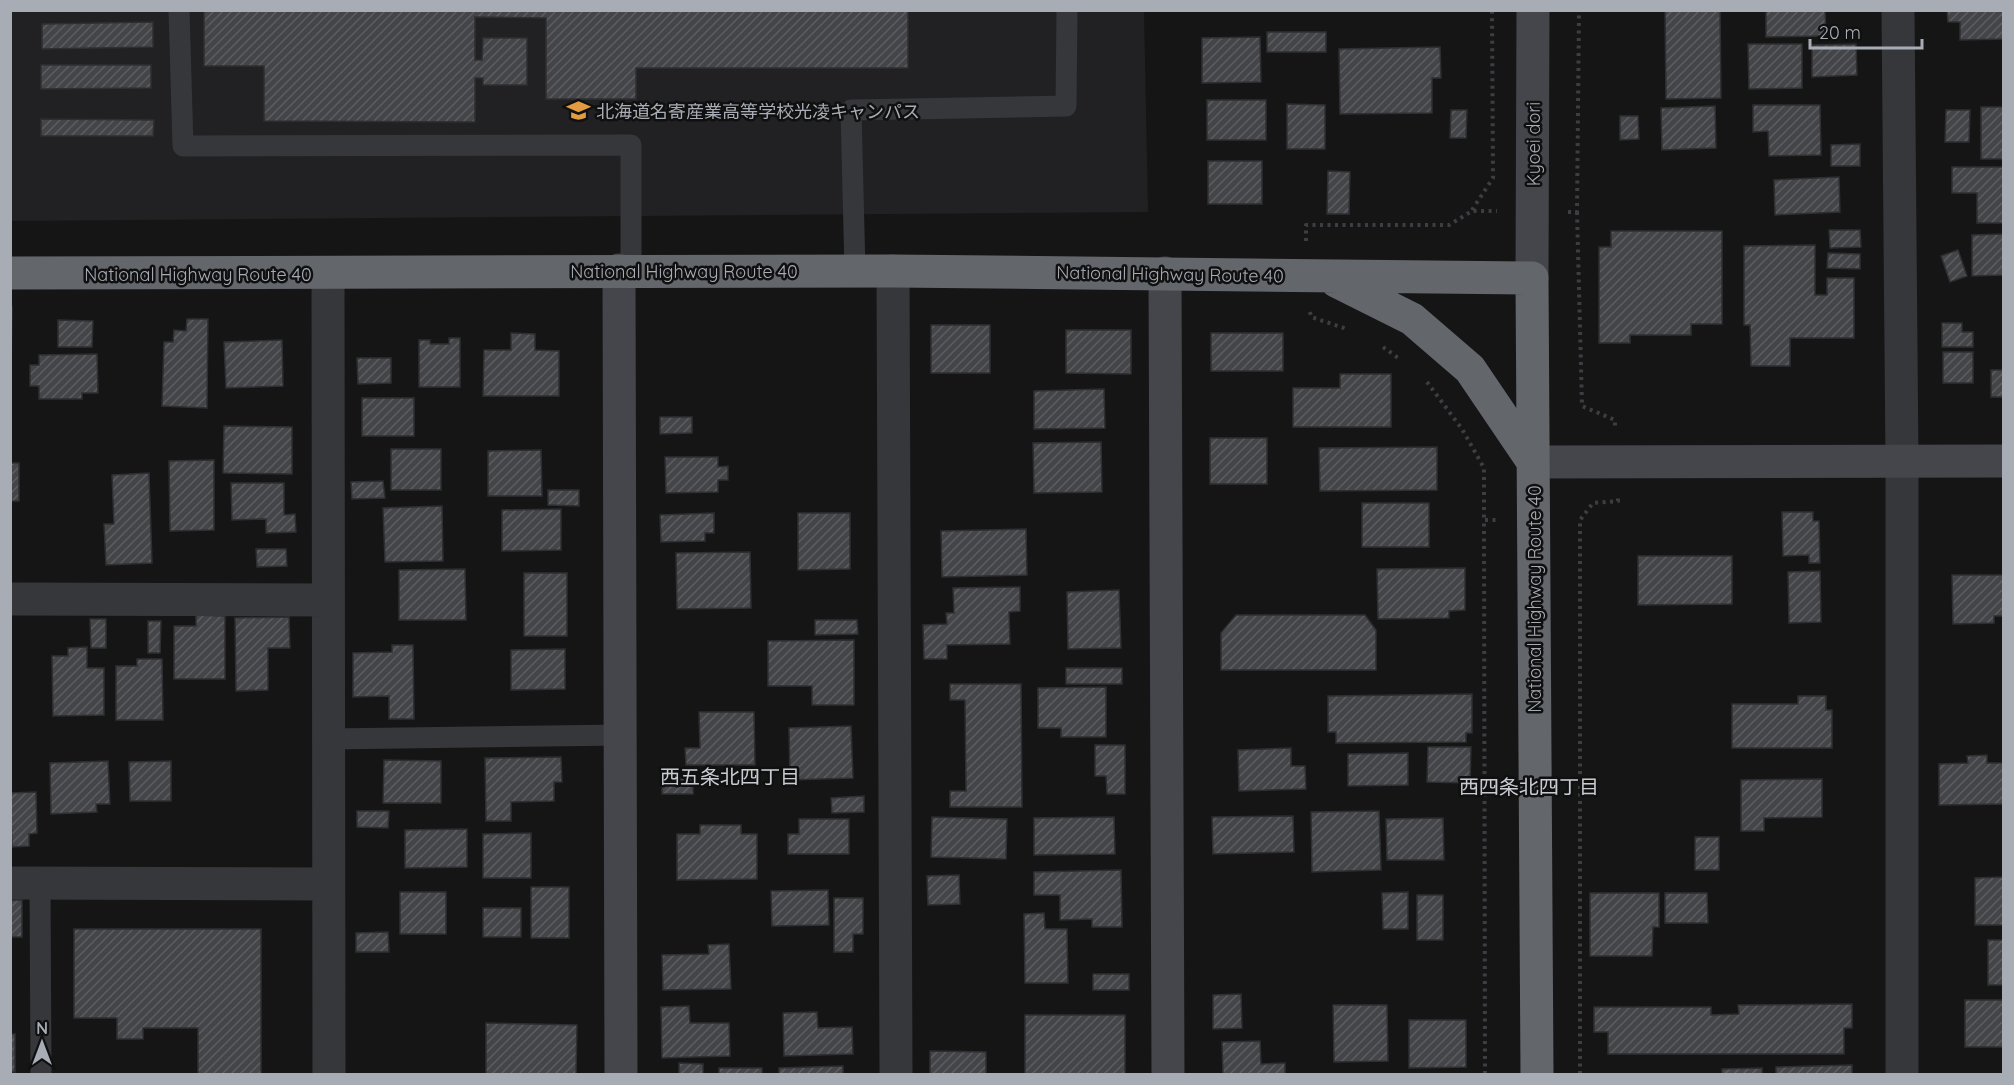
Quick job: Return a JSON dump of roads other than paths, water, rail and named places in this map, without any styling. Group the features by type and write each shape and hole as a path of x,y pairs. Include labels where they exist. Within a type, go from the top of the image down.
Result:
{"highway":[{"name":"National Highway Route 40","path":"10,273 328,274 625,270 1533,278 1536,1074"},
{"path":"1329,277 1412,319 1470,369 1533,462"}],"street":[{"name":"Kyoei dori","path":"1533,10 1533,278"},
{"path":"1898,10 1902,462 1902,1074"},
{"path":"621,1074 625,270"},
{"path":"893,271 896,1074"},
{"path":"1165,273 1167,1074"},
{"path":"328,274 328,1074"},
{"path":"1533,462 2004,461"},
{"path":"10,599 328,600"},
{"path":"25,883 327,884"}],"lane":[{"path":"179,10 183,146 631,145 625,270"},
{"path":"855,271 851,110 1066,106 1067,10"},
{"path":"329,739 622,735"},
{"path":"25,883 41,1074"}],"place":[{"name":"北海道名寄産業高等学校光凌キャンパス","path":"578,111"}],"district":[{"name":"西五条北四丁目","path":"730,776"},
{"name":"西四条北四丁目","path":"1529,786"}]}
